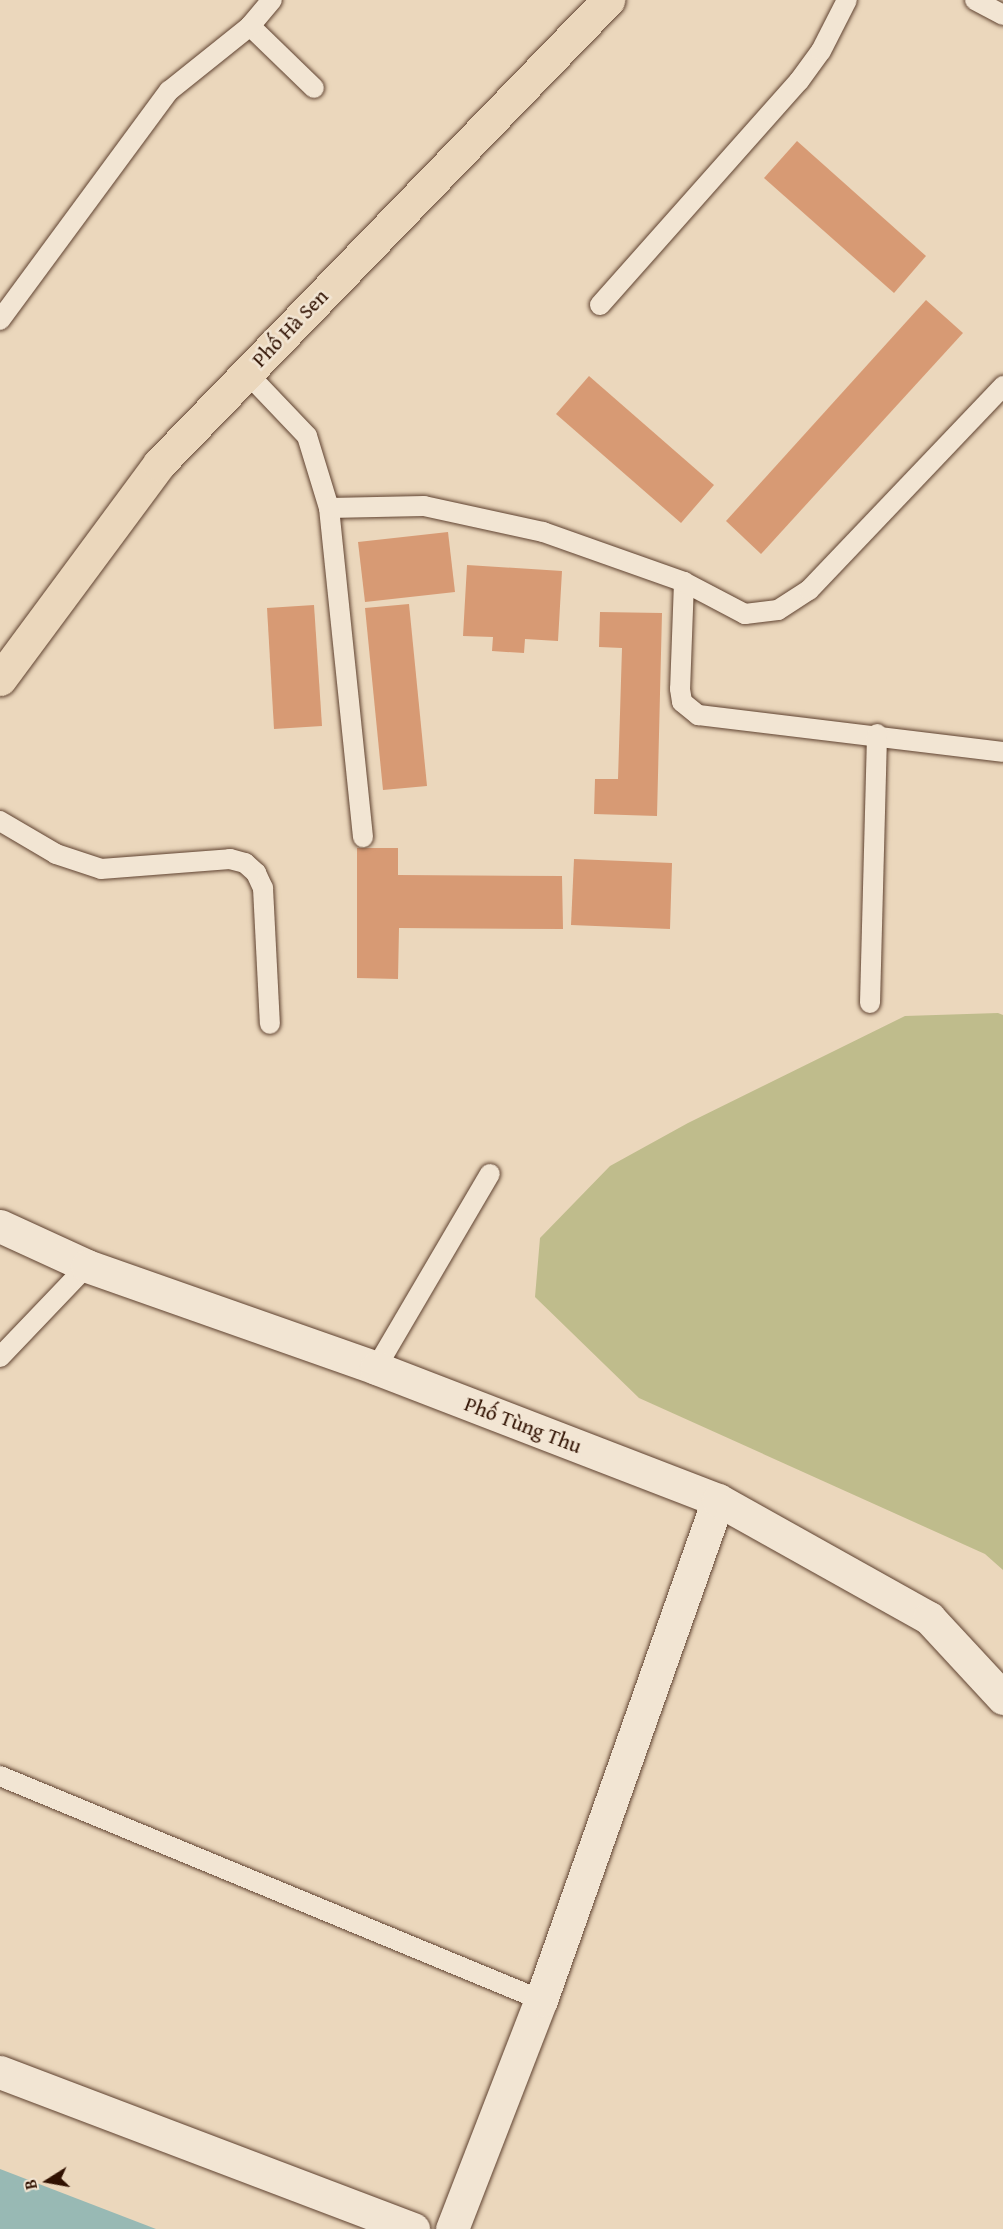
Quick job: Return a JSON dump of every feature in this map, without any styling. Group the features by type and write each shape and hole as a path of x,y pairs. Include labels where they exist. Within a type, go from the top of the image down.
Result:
{"main road":[{"name":"Phố Hà Sen","path":"0,679 159,464 608,0"}],"street":[{"name":"Phố Tùng Thu","path":"0,1226 87,1266 376,1368 718,1500 929,1618 1003,1698"},
{"path":"452,2229 541,2000 718,1500"},
{"path":"0,2072 413,2229"}],"lane":[{"path":"0,320 169,91 250,26 272,0"},
{"path":"600,305 799,81 821,51 847,0"},
{"path":"975,0 1003,15"},
{"path":"250,26 314,88"},
{"path":"247,373 306,436 329,508 363,837"},
{"path":"329,508 423,506 543,532 684,582 745,614 778,610 809,590 1003,386"},
{"path":"684,582 680,689 688,710 698,715 877,734 1003,752"},
{"path":"870,1003 877,734"},
{"path":"0,821 56,854 101,869 230,859 245,863 256,873 263,888 270,1023"},
{"path":"376,1368 490,1174"},
{"path":"0,1357 87,1266"},
{"path":"0,1776 541,2000"}],"shaded area":[{"path":"998,1013 1003,1015 1003,1570 985,1554 639,1398 535,1297 540,1238 610,1166 688,1123 905,1016"}],"water":[{"path":"0,2169 156,2229 0,2229"}],"building":[{"path":"797,141 926,256 894,293 764,178"},
{"path":"926,300 963,333 761,554 726,521"},
{"path":"589,376 714,485 681,523 556,414"},
{"path":"448,532 455,592 365,602 358,542"},
{"path":"467,565 562,571 558,641 525,639 524,653 492,651 493,637 463,636"},
{"path":"409,604 427,786 383,790 365,608"},
{"path":"314,605 322,726 274,729 267,608"},
{"path":"600,612 662,613 657,816 594,814 595,779 618,779 622,648 599,647"},
{"path":"357,848 398,848 398,875 562,876 563,929 399,928 398,979 357,978"},
{"path":"574,859 672,863 670,929 571,925"}]}
